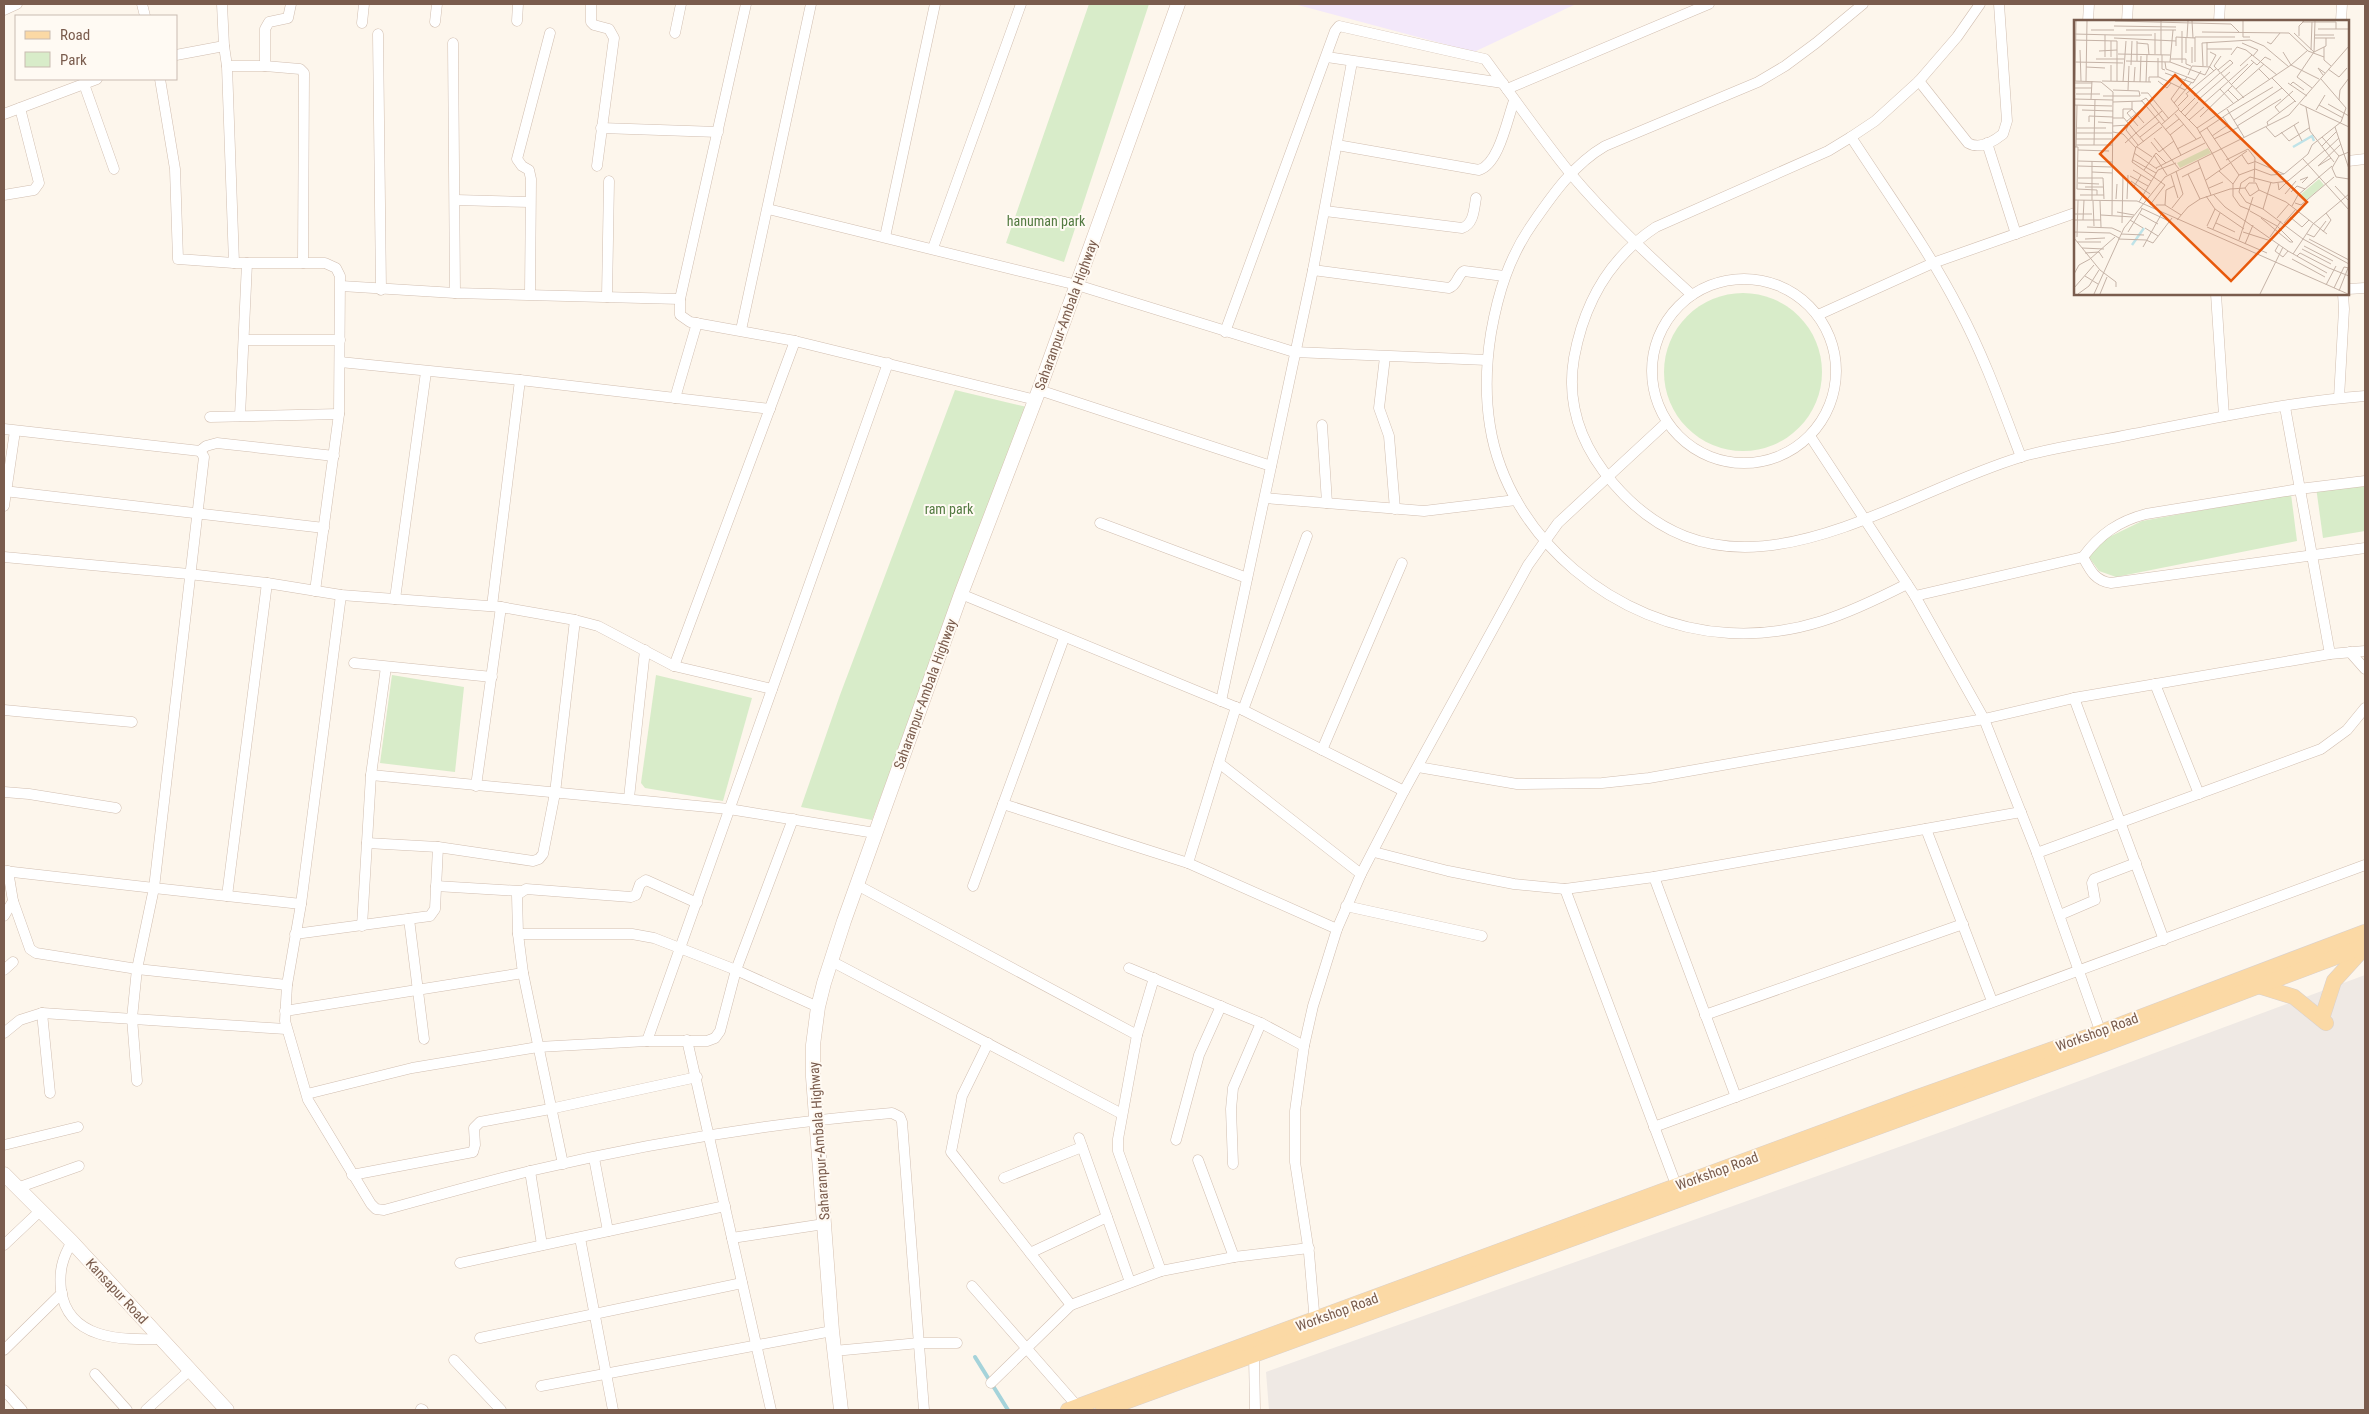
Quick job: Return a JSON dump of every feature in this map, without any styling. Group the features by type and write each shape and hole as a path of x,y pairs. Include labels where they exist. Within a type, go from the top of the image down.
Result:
{"main road":[{"name":"Saharanpur-Ambala Highway","path":"841,1410 832,1330 815,1119 813,1045 818,1007 831,961 875,833 1037,395 1178,4"},
{"name":"Workshop Road","path":"2103,1038 2365,932"},
{"name":"Workshop Road","path":"1073,1408 1316,1326 2103,1038 2259,986 2365,946"},
{"path":"2259,986 2294,997 2324,1019 2334,981 2365,946"},
{"name":"Kansapur Road","path":"4,1174 72,1242 227,1410"},
{"name":"Workshop Road","path":"1103,1410 1121,1407 1254,1355 1316,1326"}],"street":[{"path":"4,10 16,4"},
{"path":"222,4 227,66 234,262"},
{"path":"265,66 265,29 269,22 288,18 291,4"},
{"path":"362,23 364,4"},
{"path":"436,22 437,4"},
{"path":"517,22 518,4"},
{"path":"591,4 591,22 594,25 609,29 614,38 597,166"},
{"path":"675,33 681,4"},
{"path":"746,4 680,299 680,315 690,322 795,340 888,363 1037,395 1271,466"},
{"path":"741,330 811,4"},
{"path":"885,237 935,4"},
{"path":"933,248 1021,4"},
{"path":"1327,57 1505,86 1709,4"},
{"path":"1863,4 1816,43 1758,82 1605,146 1584,160 1571,173 1525,234 1504,276 1498,295 1487,360 1487,399 1490,428 1504,475 1516,500 1544,541 1598,588 1629,606 1672,623 1729,633 1779,632 1801,628 1846,614 1907,584"},
{"path":"1980,4 1957,37 1918,80 1874,121 1851,138 1828,151 1656,227 1634,242 1606,274 1590,304 1578,336 1572,370 1575,414 1584,442 1607,476 1639,510 1685,537 1715,545 1744,548 1794,543 1863,519 2021,457 2224,416 2339,398 2365,396"},
{"path":"1918,80 1968,143 1974,146 1987,143 2003,134 2006,127 1999,4"},
{"path":"2088,20 2089,4"},
{"path":"2127,20 2128,4"},
{"path":"2219,20 2220,4"},
{"path":"2341,20 2342,4"},
{"path":"1226,332 1335,32 1340,26 1485,59 1514,101 1571,173 1634,242 1692,295"},
{"path":"530,294 530,172 522,166 518,159 550,33"},
{"path":"378,34 380,290"},
{"path":"452,43 456,200 455,293"},
{"path":"178,55 224,46"},
{"path":"1221,701 1313,270 1352,62"},
{"path":"227,66 265,66 300,70 304,73 302,263"},
{"path":"4,114 94,80"},
{"path":"160,80 175,169 178,259 247,263 325,263 333,265 340,276 339,414 315,591"},
{"path":"84,84 114,169"},
{"path":"1337,145 1479,170 1486,168 1495,156 1514,101"},
{"path":"4,194 34,190 39,183 20,108"},
{"path":"601,128 718,132"},
{"path":"1851,138 1933,263 1974,339 2021,457"},
{"path":"1987,143 2016,234"},
{"path":"2349,161 2365,159"},
{"path":"607,296 609,181"},
{"path":"1325,211 1462,228 1471,221 1476,198"},
{"path":"456,200 530,202"},
{"path":"768,209 1077,284 1294,352 1487,360"},
{"path":"1818,315 1933,263 2074,213"},
{"path":"240,416 247,263"},
{"path":"1313,270 1449,288 1455,285 1459,276 1464,271 1504,276"},
{"path":"1745,279 1773,283 1798,296 1818,315 1831,338 1836,364 1835,390 1826,415 1810,436 1788,453 1762,462 1735,464 1708,457 1692,448 1666,423 1654,397 1651,368 1657,340 1671,314 1692,295 1717,282 1745,279"},
{"path":"341,286 380,290 455,293 680,299"},
{"path":"2349,289 2365,288"},
{"path":"2216,295 2224,416"},
{"path":"2339,398 2343,295"},
{"path":"675,398 697,323"},
{"path":"244,340 340,340"},
{"path":"674,666 795,340"},
{"path":"1385,357 1379,408 1389,436 1395,509"},
{"path":"340,362 520,380 770,409"},
{"path":"647,1041 888,363"},
{"path":"394,599 426,372"},
{"path":"476,786 492,677 497,607 520,380"},
{"path":"2285,407 2330,654"},
{"path":"210,417 339,414"},
{"path":"1316,1326 1308,1248 1295,1162 1295,1110 1304,1046 1313,1006 1337,929 1361,874 1404,791 1528,565 1558,523 1666,423"},
{"path":"1322,425 1327,503"},
{"path":"4,429 200,451 206,446 217,443 334,456"},
{"path":"4,506 15,430"},
{"path":"1810,436 1915,596 1984,718 2037,853 2103,1038"},
{"path":"137,1081 132,1018 137,969 154,888 196,513 204,458 200,451"},
{"path":"1915,596 2083,557 2098,538 2109,529 2135,517 2299,489 2365,481"},
{"path":"5,492 324,528"},
{"path":"1265,498 1438,511 1516,500"},
{"path":"1100,523 1247,578"},
{"path":"1188,863 1218,763 1308,536"},
{"path":"2083,557 2090,571 2097,578 2111,583 2365,548"},
{"path":"4,557 189,574 267,583 341,595 497,607 575,620 598,626 674,666 772,689"},
{"path":"1322,750 1402,563"},
{"path":"227,896 267,583"},
{"path":"962,594 1064,638 1240,708 1404,791"},
{"path":"341,595 301,904 287,985 286,1029 308,1100 352,1175 376,1210 384,1210 530,1171 594,1158 710,1136 815,1119 892,1112 900,1117 924,1410"},
{"path":"367,843 438,847 532,861 539,859 543,854 555,793 575,620"},
{"path":"973,886 1064,638"},
{"path":"629,798 644,650"},
{"path":"1418,767 1517,784 1602,783 1649,778 1984,718 2074,698 2330,654 2365,651"},
{"path":"2350,652 2365,669"},
{"path":"354,664 492,677"},
{"path":"362,926 371,775 386,667"},
{"path":"2155,684 2199,794"},
{"path":"2074,698 2164,940"},
{"path":"2037,853 2321,749 2346,730 2365,708"},
{"path":"4,710 132,722"},
{"path":"1218,763 1361,874"},
{"path":"371,775 729,809 875,833"},
{"path":"4,792 29,794 116,808"},
{"path":"1003,804 1188,863 1337,929"},
{"path":"1374,852 1448,871 1514,884 1565,889 1654,877 2021,812"},
{"path":"306,1094 412,1068 538,1047 647,1041 707,1041 715,1038 720,1031 736,970 793,819"},
{"path":"1926,829 1992,1001"},
{"path":"295,934 427,918 433,914 438,847"},
{"path":"2060,915 2095,900 2092,882 2094,879 2136,863"},
{"path":"1654,1127 2365,865"},
{"path":"287,985 137,969 33,952 13,902 6,871 301,904"},
{"path":"1654,877 1736,1097"},
{"path":"436,886 520,891 526,889 631,897 636,895 640,884 646,880 697,903"},
{"path":"857,885 1137,1035"},
{"path":"1565,889 1679,1192"},
{"path":"520,891 516,901 523,973 550,1110 563,1164"},
{"path":"4,916 13,902"},
{"path":"1346,906 1482,936"},
{"path":"408,919 424,1039"},
{"path":"1705,1015 1963,924"},
{"path":"518,934 632,934 654,938 736,970 818,1007"},
{"path":"831,961 1122,1114"},
{"path":"4,970 13,962"},
{"path":"1129,968 1261,1023 1304,1046"},
{"path":"285,1011 523,973"},
{"path":"1154,978 1137,1035 1122,1114 1118,1151 1161,1270"},
{"path":"1176,1140 1199,1055 1221,1006"},
{"path":"42,1013 50,1093"},
{"path":"4,1033 20,1020 42,1013 286,1029"},
{"path":"1233,1164 1231,1110 1234,1088 1261,1023"},
{"path":"687,1040 697,1077 771,1410"},
{"path":"988,1043 962,1096 951,1152 1071,1305"},
{"path":"352,1175 473,1152 475,1146 474,1128 480,1122 550,1110 697,1077"},
{"path":"4,1145 78,1127"},
{"path":"1004,1178 1081,1143 1130,1282"},
{"path":"594,1158 608,1231"},
{"path":"1198,1160 1234,1257"},
{"path":"17,1188 78,1166"},
{"path":"530,1171 542,1245"},
{"path":"460,1263 725,1206"},
{"path":"4,1244 40,1211"},
{"path":"1030,1253 1107,1217"},
{"path":"732,1238 824,1224"},
{"path":"580,1238 613,1410"},
{"path":"72,1242 63,1260 60,1273 65,1310 73,1320 88,1330 112,1337 161,1339"},
{"path":"991,1383 1071,1305 1161,1270 1234,1257 1308,1248"},
{"path":"480,1338 742,1283"},
{"path":"972,1286 1026,1348 1073,1408"},
{"path":"4,1350 62,1293"},
{"path":"541,1386 832,1330"},
{"path":"834,1351 919,1343 958,1343"},
{"path":"1254,1355 1255,1410"},
{"path":"454,1360 501,1410"},
{"path":"146,1410 190,1370"},
{"path":"95,1374 127,1410"},
{"path":"4,1390 22,1410"}],"shaded area":[{"path":"1294,4 1576,4 1474,52"},
{"path":"2365,975 2365,1410 1269,1410 1266,1372 1955,1127"}],"green space":[{"name":"hanuman park","path":"1089,4 1149,4 1064,262 1006,243"},
{"path":"1743,293 1773,299 1787,306 1799,316 1809,328 1816,342 1822,372 1816,402 1809,416 1799,428 1787,438 1773,445 1743,451 1713,445 1699,438 1687,428 1677,416 1670,402 1664,372 1670,342 1677,328 1687,316 1699,306 1713,299"},
{"name":"ram park","path":"955,390 1027,407 872,820 801,807 840,695"},
{"path":"2365,482 2365,531 2323,538 2316,487"},
{"path":"2291,494 2297,541 2116,577 2099,571 2088,556 2099,542 2142,521"},
{"path":"392,675 464,687 455,772 380,763"},
{"path":"656,675 752,698 723,801 645,788 641,783"}],"waterway":[{"path":"975,1357 1008,1410"}]}
